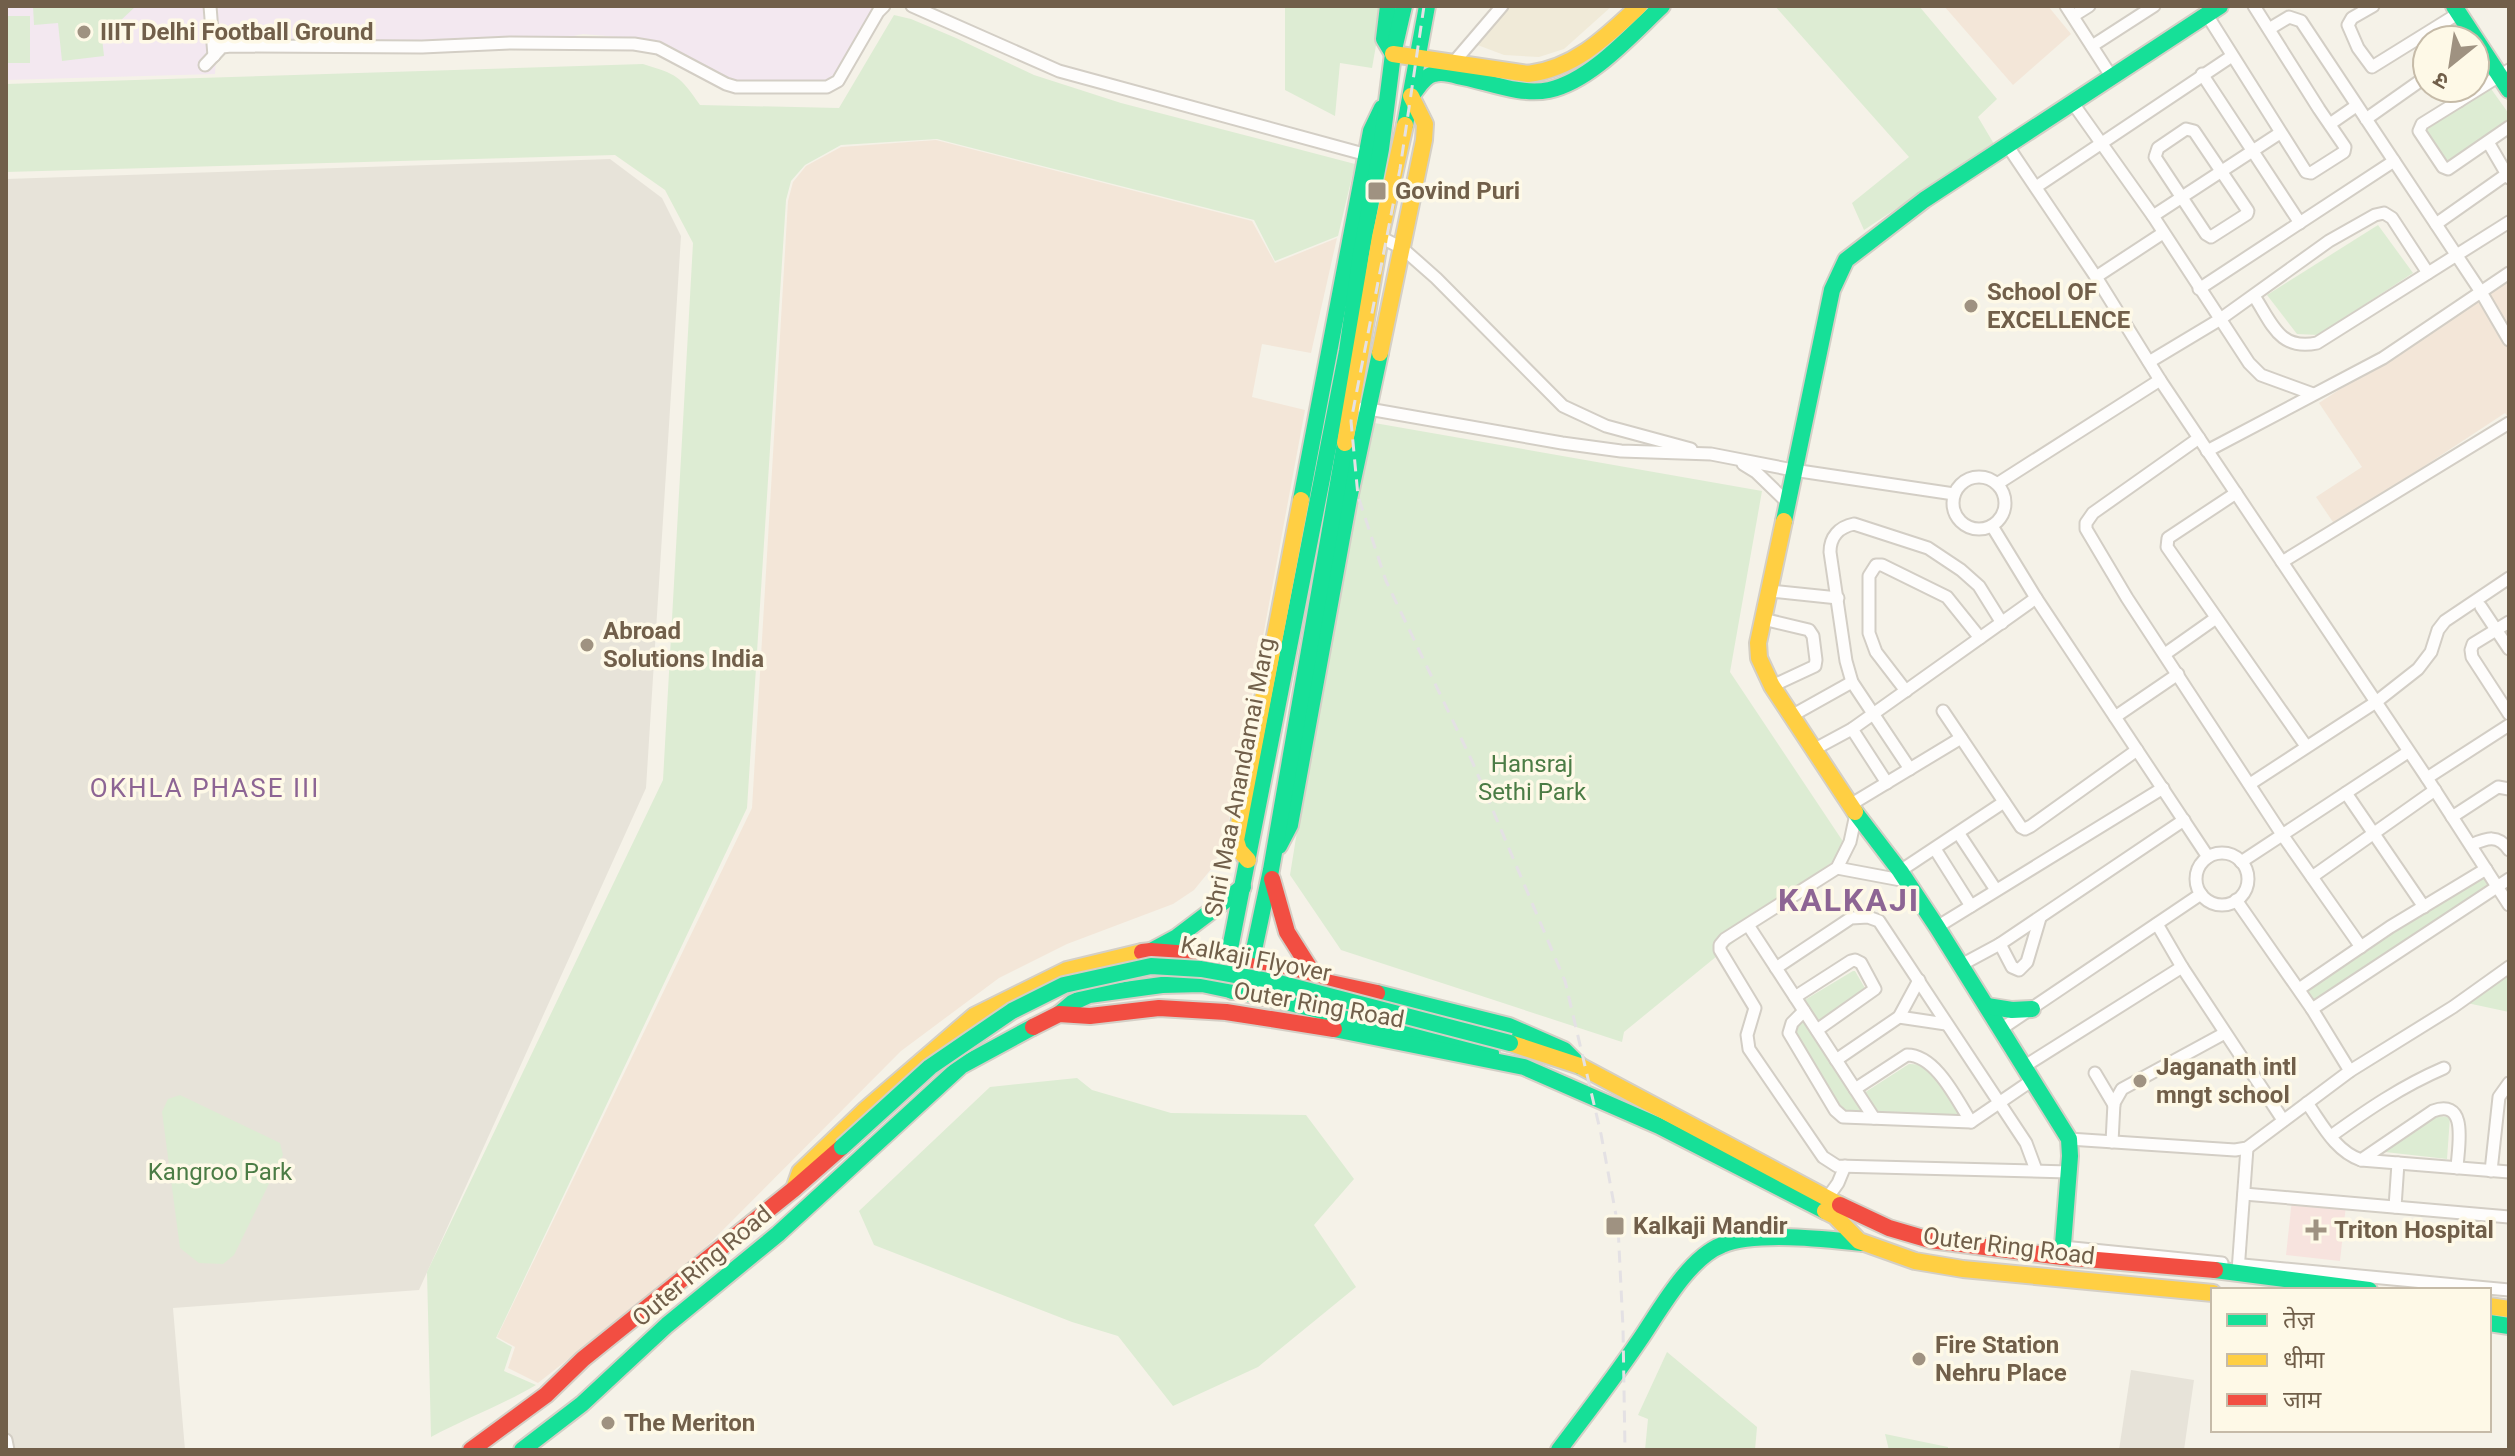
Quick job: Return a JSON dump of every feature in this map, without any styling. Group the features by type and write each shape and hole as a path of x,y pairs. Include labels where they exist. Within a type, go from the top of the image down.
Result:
{"main road":[{"path":"1388,6 1384,39 1393,54"},
{"path":"1373,157 1371,131 1386,100 1404,6"},
{"name":"Shri Maa Anandamai Marg","path":"1232,991 1251,964 1272,862 1380,237 1427,6"},
{"path":"1393,54 1528,74 1555,70 1590,49 1639,6"},
{"path":"1316,978 1280,921 1272,862 1290,825 1349,499 1425,132 1421,113 1411,96 1427,77 1435,73 1532,91 1559,88 1593,67 1662,6"},
{"path":"2456,10 2506,79"},
{"path":"2063,1252 2069,1139 1937,927 1853,809 1772,686 1758,652 1832,290 1846,260 1924,200 2213,11"},
{"name":"Shri Maa Anandamai Marg","path":"1232,991 1228,959 1248,860 1239,850 1236,840 1373,157"},
{"path":"1151,951 1177,937 1243,887"},
{"path":"794,1189 800,1172 866,1109 974,1016 1067,970 1151,951 1228,959 1509,1026 1564,1050 1580,1066"},
{"path":"1133,954 1144,960 1148,968 1145,981 1137,988"},
{"name":"Kalkaji Flyover","path":"794,1189 930,1067 1012,1011 1064,985 1151,966 1201,969 1279,983 1510,1043 1580,1066"},
{"path":"1059,1014 1089,995 1202,984 1496,1054 1524,1067"},
{"path":"1359,1022 1355,1009 1359,999 1367,993 1375,993"},
{"path":"1987,1006 2032,1009"},
{"name":"Outer Ring Road","path":"532,1448 667,1325 778,1234 961,1066 1059,1014 1090,1016 1159,1008 1226,1012 1312,1025 1524,1067 1659,1126 1835,1216 1862,1243 1915,1261 1963,1269 2211,1293"},
{"name":"Outer Ring Road","path":"1580,1066 1859,1215 1930,1240 2238,1268 2357,1288"},
{"name":"Outer Ring Road","path":"471,1450 546,1395 583,1359 794,1189"},
{"path":"1559,1450 1640,1340 1662,1304 1701,1258 1721,1245 1746,1239 1819,1238 1862,1243"}],"street":[{"path":"210,6 210,60 222,47 231,46 634,44 658,48 736,87 827,87 838,81 884,6"},
{"path":"912,6 1059,71 1373,157"},
{"path":"1454,62 1502,6"},
{"path":"2089,6 2070,11 2111,76"},
{"path":"2092,46 2154,6"},
{"path":"2213,11 2232,56 2306,172 2311,173 2346,150 2254,6"},
{"path":"2373,6 2352,18 2348,25 2358,48 2371,66 2411,44"},
{"path":"2438,24 2456,10"},
{"path":"2269,29 2289,17 2301,21 2458,256 2509,340"},
{"path":"2036,187 2232,56"},
{"path":"2202,74 2300,223"},
{"path":"2366,119 2411,87"},
{"path":"2072,102 2153,216 2255,371 2271,380 2313,394"},
{"path":"2454,104 2420,127 2420,135 2443,167 2448,169 2509,127"},
{"path":"2330,124 2356,106"},
{"path":"2186,129 2192,130 2222,170 2247,208 2247,214 2211,237 2155,157 2158,148 2186,129"},
{"path":"2153,216 2280,133"},
{"path":"2436,224 2508,176 2488,142"},
{"path":"2007,145 2509,905"},
{"path":"2199,289 2394,161"},
{"path":"2149,362 2219,320 2329,241 2380,214 2392,218 2428,273"},
{"path":"2254,296 2281,337 2296,345 2317,343 2509,222"},
{"path":"2096,277 2163,233"},
{"path":"1380,237 1402,248 1436,278 1563,406 1606,426 1736,459 1954,494"},
{"path":"2207,451 2383,358 2509,273"},
{"path":"1997,484 2160,380"},
{"path":"1351,405 1562,443 1621,451 1711,454"},
{"path":"2282,562 2507,427"},
{"path":"2199,438 2093,513 2086,523 2089,536 2281,833 2361,947"},
{"path":"1736,459 1756,472 1789,504"},
{"path":"1984,477 1997,484 2002,490 2005,505 2000,519 1992,526 1979,529 1963,524 1954,511 1954,494 1957,487 1969,478 1984,477"},
{"path":"2236,493 2173,534 2166,542 2169,553 2306,746"},
{"path":"1910,769 1852,682 1846,661 1830,544 1833,537 1840,529 1854,524 1928,548 1979,586 2002,623"},
{"path":"1992,526 2036,598 2208,857"},
{"path":"1906,691 1876,652 1869,633 1869,576 1876,565 1882,565 1947,597 1980,638"},
{"path":"2250,784 2376,702 2426,661 2438,630 2445,621 2509,578"},
{"path":"1771,591 1838,598"},
{"path":"1813,750 1852,729 2036,598"},
{"path":"2481,607 2509,649"},
{"path":"2165,654 2216,618"},
{"path":"1763,619 1809,630 1813,636 1816,660 1812,668 1772,686"},
{"path":"2509,622 2473,644 2471,653 2509,714"},
{"path":"2115,717 2178,674"},
{"path":"1793,715 1852,682"},
{"path":"1943,711 2021,827 2028,828 2137,750"},
{"path":"2427,778 2509,725"},
{"path":"1852,729 1887,783"},
{"path":"1961,738 1887,783 1853,809 1850,842 1837,868 1725,939 1719,948 1755,1008 1747,1035 1749,1049 1823,1157 1837,1166 2069,1172"},
{"path":"2241,862 2408,752"},
{"path":"2452,817 2507,784"},
{"path":"1937,927 2163,788"},
{"path":"2312,877 2435,790"},
{"path":"2346,793 2424,907"},
{"path":"1837,868 1903,876 1935,849 2004,802"},
{"path":"1961,965 2040,918 2184,820"},
{"path":"1959,834 1996,890"},
{"path":"2471,845 2491,837 2509,850"},
{"path":"1935,849 1971,906"},
{"path":"2226,853 2241,862 2247,875 2247,885 2236,900 2217,904 2201,894 2196,882 2197,870 2208,857 2226,853"},
{"path":"2299,989 2486,869"},
{"path":"2312,1009 2509,879"},
{"path":"2001,1029 2201,894"},
{"path":"2236,900 2299,989 2350,1071"},
{"path":"1776,968 1851,918 1868,917 1882,924 2029,1148 2036,1170"},
{"path":"2000,944 2014,969 2024,967 2040,918"},
{"path":"2157,924 2283,1120"},
{"path":"1748,925 1874,1118"},
{"path":"1795,997 1851,961 1861,963 1875,989 1817,1030"},
{"path":"1804,1011 1792,1023 1789,1033 1835,1110 1843,1117 1971,1122 1999,1103 2030,1072 2182,967"},
{"path":"2069,1139 2235,1150 2247,1148 2350,1071 2453,1007 2509,967"},
{"path":"1836,1060 1899,1017 1919,980"},
{"path":"1899,1017 1946,1024"},
{"path":"2112,1142 2114,1105 2118,1095 2130,1083 2225,1033"},
{"path":"1855,1089 1907,1055 1916,1055 1932,1064 1971,1122"},
{"path":"2331,1136 2385,1098 2444,1068"},
{"path":"2095,1073 2114,1105"},
{"path":"2491,1171 2499,1097 2509,1083"},
{"path":"2307,1103 2331,1136 2350,1156 2361,1160 2509,1172"},
{"path":"2361,1160 2443,1107 2450,1108 2458,1121 2457,1168"},
{"path":"2247,1148 2238,1268 2484,1288"},
{"path":"2395,1207 2398,1163"},
{"path":"1828,1197 1845,1166"},
{"path":"2244,1194 2509,1217"},
{"path":"6,1440 8,1450"}],"shaded area":[{"path":"6,6 876,6 835,80 809,87 733,81 655,44 630,38 583,34 559,39 284,47 217,38 215,74 6,80"},
{"path":"1500,6 1612,6 1564,49 1539,57 1504,55 1467,41"},
{"path":"1944,6 2048,6 2071,34 2013,85"},
{"path":"936,140 1252,221 1275,263 1337,238 1311,353 1262,344 1252,397 1305,410 1225,841 1212,868 1194,890 1173,904 1067,944 999,978 901,1051 690,1263 538,1383 508,1368 515,1347 497,1337 752,808 788,201 793,182 806,166 841,147"},
{"path":"610,159 662,198 681,236 646,788 419,1290 173,1308 185,1450 6,1450 6,179"},
{"path":"2509,278 2509,418 2505,413 2335,525 2316,497 2362,467 2319,403"},
{"name":"Triton Hospital","path":"2292,1199 2346,1205 2340,1261 2286,1255"},
{"path":"2131,1370 2194,1380 2184,1450 2119,1450"}],"green space":[{"name":"IIIT Delhi Football Ground","path":"33,6 136,6 102,38 104,56 62,61 58,23 34,25"},
{"path":"1285,6 1383,6 1372,68 1340,63 1335,116 1285,90"},
{"path":"1775,6 1919,6 1997,99 1978,117 1994,144 1864,230 1852,203 1909,157"},
{"path":"894,15 956,38 1034,75 1121,103 1355,164 1338,236 1275,261 1254,220 937,139 841,145 805,165 791,181 786,200 747,808 496,1338 512,1347 504,1371 536,1385 431,1437 427,1272 663,780 693,243 665,190 615,155 6,172 6,84 643,64 677,77 700,105 839,108"},
{"path":"6,16 30,16 30,63 8,63"},
{"path":"2491,89 2509,114 2509,123 2448,165 2424,128 2461,104 2491,104"},
{"path":"2378,225 2413,273 2318,335 2297,334 2267,295"},
{"name":"Hansraj Sethi Park","path":"1363,421 1762,491 1730,672 1848,849 1624,1032 1622,1042 1341,950 1290,875"},
{"path":"2483,873 2492,885 2312,1004 2304,991"},
{"path":"1853,971 1866,990 1817,1023 1803,1001"},
{"path":"2509,975 2509,1012 2467,1003"},
{"path":"1804,1020 1863,1112 1840,1112 1796,1036 1797,1024"},
{"path":"1909,1064 1927,1065 1960,1116 1878,1114 1864,1093"},
{"path":"1077,1078 1092,1090 1171,1113 1306,1115 1354,1179 1314,1225 1356,1287 1258,1367 1173,1406 1118,1336 1072,1322 874,1245 859,1211 990,1087"},
{"name":"Kangroo Park","path":"180,1095 280,1143 283,1155 234,1255 223,1264 199,1263 180,1248 162,1112 168,1099"},
{"path":"2436,1116 2450,1117 2447,1159 2385,1152"},
{"path":"1667,1352 1757,1427 1755,1450 1645,1450 1648,1419 1638,1415"},
{"path":"1885,1434 1948,1447 1948,1448 1889,1450"}],"railway":[{"path":"1424,6 1400,169 1351,421 1358,496 1386,581 1472,761 1565,981 1601,1134 1618,1226 1625,1450"}],"traffic: fast":[{"path":"1388,6 1384,39 1393,54"},
{"path":"1231,985 1228,959 1347,351 1381,149 1393,54 1404,6"},
{"path":"1405,125 1427,6"},
{"path":"1412,95 1427,77 1440,73 1526,91 1549,90 1565,85 1610,55 1662,6"},
{"path":"1784,521 1832,290 1846,260 1924,200 2220,6"},
{"path":"2454,6 2509,90"},
{"path":"1301,500 1371,131 1382,108"},
{"path":"1279,846 1290,825 1349,499 1380,353"},
{"path":"1232,991 1251,964 1271,870 1345,443"},
{"path":"1855,812 1937,927 2069,1139 2062,1257"},
{"path":"1151,951 1177,937 1243,887"},
{"path":"842,1147 930,1067 1012,1011 1064,985 1151,966 1201,969 1279,983 1510,1043"},
{"path":"1059,1014 1089,995 1162,985 1202,984 1491,1053"},
{"path":"1377,993 1509,1026 1564,1050 1580,1066"},
{"path":"1987,1006 2032,1009"},
{"path":"522,1450 582,1404 667,1325 778,1234 961,1066 1033,1027"},
{"path":"1334,1029 1524,1067 1659,1126 1825,1211"},
{"path":"1559,1450 1620,1369 1675,1287 1709,1252 1722,1245 1753,1238 1811,1238 1862,1243"},
{"path":"2215,1270 2354,1288"},
{"path":"2491,1323 2509,1326"}],"traffic: slow":[{"path":"1393,54 1528,74 1545,71 1589,49 1639,6"},
{"path":"1380,353 1424,140 1425,124 1411,96"},
{"path":"1345,443 1380,237 1405,125"},
{"path":"1248,860 1239,850 1236,840 1301,500"},
{"path":"1784,521 1758,643 1759,658 1772,686 1855,812"},
{"path":"794,1189 800,1172 866,1109 974,1016 1067,970 1142,952"},
{"path":"1510,1043 1580,1066 1840,1205"},
{"path":"1825,1211 1835,1216 1859,1241 1915,1261 1963,1269 2211,1293"},
{"path":"2491,1306 2509,1309"}],"traffic: jam":[{"path":"1272,879 1287,932 1316,978"},
{"path":"1142,952 1201,955 1377,993"},
{"path":"1033,1027 1059,1014 1090,1016 1159,1008 1226,1012 1334,1029"},
{"path":"471,1450 546,1395 583,1359 842,1147"},
{"path":"1840,1205 1889,1228 1930,1240 2062,1257 2215,1270"}],"place":[{"name":"IIIT Delhi Football Ground","path":"84,32"},
{"name":"Govind Puri","path":"1377,191"},
{"name":"School OF EXCELLENCE","path":"1971,306"},
{"name":"Abroad Solutions India","path":"587,645"},
{"name":"Jaganath intl mngt school","path":"2140,1081"},
{"name":"Kalkaji Mandir","path":"1615,1226"},
{"name":"Triton Hospital","path":"2316,1230"},
{"name":"Fire Station Nehru Place","path":"1919,1359"},
{"name":"The Meriton","path":"608,1423"}],"district":[{"name":"OKHLA PHASE III","path":"205,788"},
{"name":"KALKAJI","path":"1849,900"}]}
